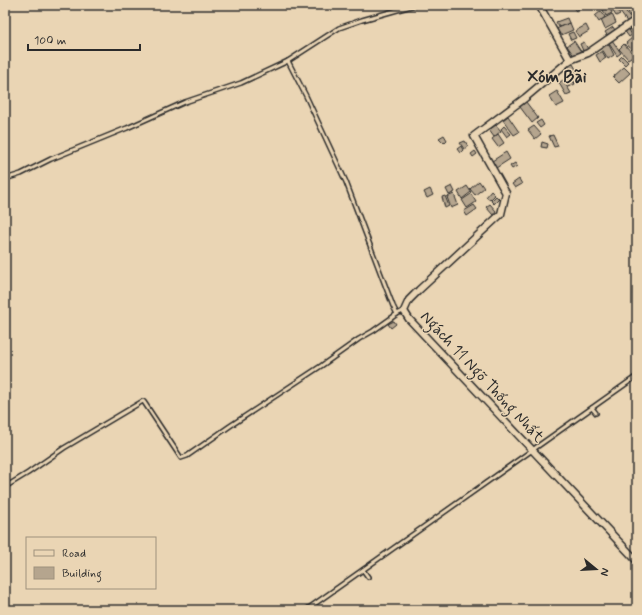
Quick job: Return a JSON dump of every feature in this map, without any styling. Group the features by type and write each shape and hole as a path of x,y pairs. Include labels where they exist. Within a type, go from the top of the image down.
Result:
{"street":[{"path":"539,5 570,60"},
{"name":"Ngách 11 Ngõ Thống Nhất","path":"637,19 588,53 570,60 525,98 474,136 506,192 501,214 419,290 400,312 637,561"}],"lane":[{"path":"5,179 21,174 51,159 186,102 241,83 288,61 339,28 415,5"},
{"path":"5,487 64,448 143,401 180,458 187,456 400,312 394,306 346,182 288,61"},
{"path":"306,610 637,376"},
{"path":"592,408 596,414"},
{"path":"363,570 368,577"}],"building":[{"path":"571,5 583,5 583,6 576,11"},
{"path":"608,5 612,13 606,16 601,6"},
{"path":"625,5 630,5 634,14 630,16"},
{"path":"615,6 620,14 616,16 611,8"},
{"path":"624,9 632,20 628,23 620,12"},
{"path":"601,11 605,17 599,22 595,16"},
{"path":"612,14 616,23 605,29 601,20"},
{"path":"567,18 569,23 559,27 556,22"},
{"path":"635,21 637,24 637,35 635,36 628,26"},
{"path":"570,23 573,30 559,36 556,29"},
{"path":"586,25 589,31 579,37 575,31"},
{"path":"613,27 615,30 607,35 605,32"},
{"path":"628,28 632,35 629,37 624,30"},
{"path":"573,32 576,38 571,40 568,34"},
{"path":"633,37 637,42 637,53 635,54 626,43"},
{"path":"612,40 621,53 617,56 608,42"},
{"path":"574,41 582,53 575,57 567,46"},
{"path":"584,42 589,51 584,53 580,44"},
{"path":"608,43 614,55 608,59 601,47"},
{"path":"624,44 634,55 628,59 619,49"},
{"path":"602,51 606,58 600,62 596,55"},
{"path":"622,56 628,62 625,65 619,59"},
{"path":"573,64 577,71 571,74 567,67"},
{"path":"624,67 630,73 619,83 613,77"},
{"path":"577,72 582,79 575,83 571,76"},
{"path":"569,75 575,84 569,87 564,79"},
{"path":"563,80 571,93 566,95 559,83"},
{"path":"557,91 564,103 556,107 549,96"},
{"path":"526,102 538,118 532,123 520,107"},
{"path":"508,116 519,132 514,135 503,120"},
{"path":"541,120 544,125 540,128 536,123"},
{"path":"496,125 501,131 494,137 489,130"},
{"path":"504,126 511,134 507,137 501,129"},
{"path":"534,126 541,134 535,139 528,130"},
{"path":"498,134 504,143 498,147 492,139"},
{"path":"444,135 447,140 444,143 439,138"},
{"path":"553,135 558,146 554,147 549,136"},
{"path":"465,141 468,146 464,149 460,143"},
{"path":"542,142 548,144 547,148 541,147"},
{"path":"461,146 463,150 460,153 457,149"},
{"path":"475,151 477,154 473,157 471,154"},
{"path":"506,152 510,159 496,168 492,161"},
{"path":"515,163 517,166 512,169 510,166"},
{"path":"519,179 522,184 515,188 512,184"},
{"path":"479,181 484,188 475,195 470,189"},
{"path":"452,186 455,192 449,195 446,189"},
{"path":"467,186 471,192 462,199 458,192"},
{"path":"430,189 433,195 427,198 424,192"},
{"path":"491,191 495,195 490,200 486,197"},
{"path":"454,194 458,205 451,208 447,197"},
{"path":"471,194 476,202 467,208 462,200"},
{"path":"445,196 449,206 445,208 442,197"},
{"path":"496,196 499,199 494,204 491,201"},
{"path":"490,204 496,211 493,215 486,207"},
{"path":"474,205 477,209 467,216 464,211"},
{"path":"394,321 396,324 391,328 388,324"}],"district":[{"name":"Xóm Bãi","path":"557,77"}]}
